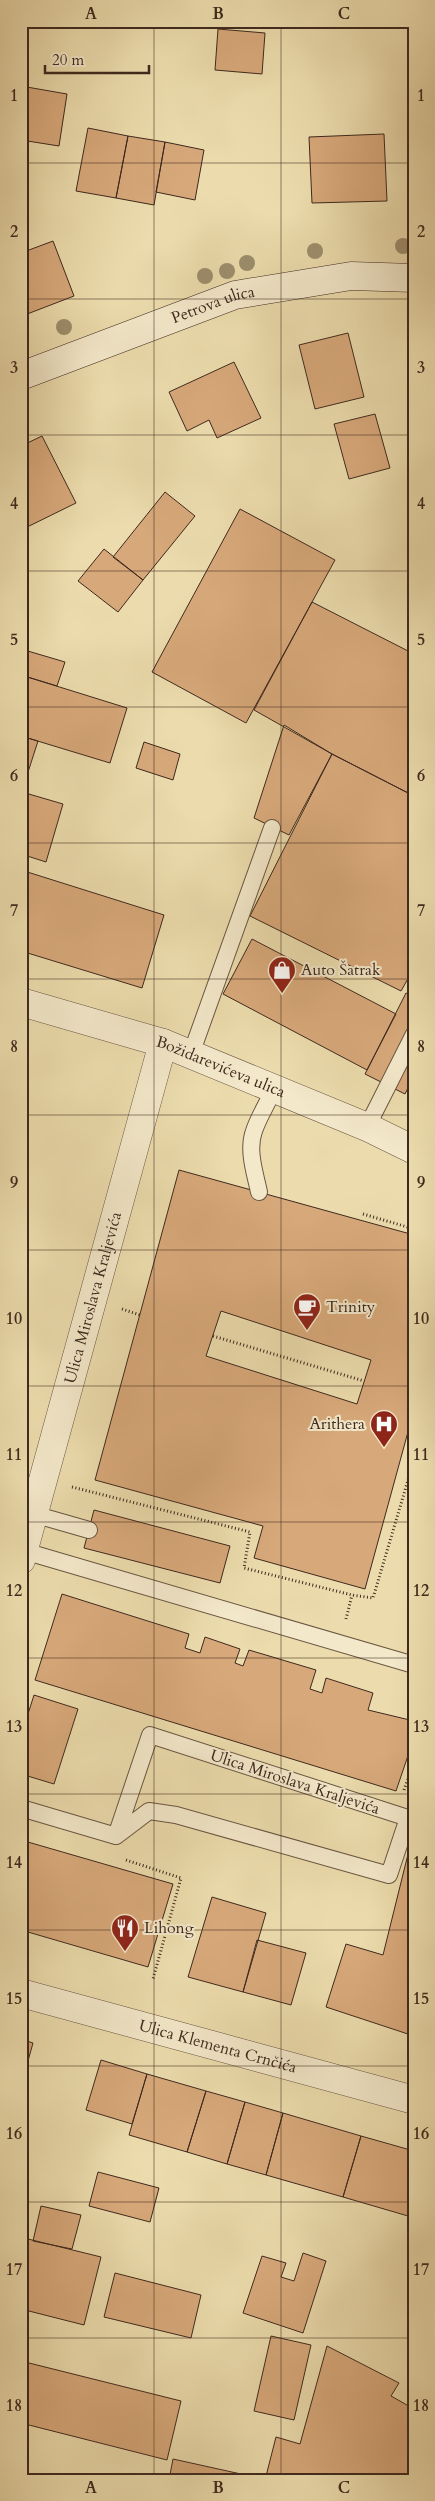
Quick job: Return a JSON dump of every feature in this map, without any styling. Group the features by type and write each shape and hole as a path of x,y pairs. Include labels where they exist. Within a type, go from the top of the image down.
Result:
{"street":[{"name":"Petrova ulica","path":"21,376 236,295 351,276 414,278"},
{"name":"Božidarevićeva ulica","path":"21,1002 163,1043 367,1127 414,1150"},
{"name":"Ulica Miroslava Kraljevića","path":"22,1554 163,1043"},
{"name":"Ulica Klementa Crnčića","path":"21,1993 414,2100"}],"lane":[{"path":"191,1054 272,828"},
{"path":"367,1127 414,1034"},
{"path":"259,1192 251,1155 254,1131 268,1106 274,1088"},
{"path":"33,1514 89,1530"},
{"name":"Ulica Miroslava Kraljevića","path":"22,1554 414,1666"},
{"name":"Ulica Miroslava Kraljevića","path":"150,1735 411,1817 389,1875 176,1815 149,1811 116,1836 150,1735"},
{"path":"21,1808 116,1836"}],"path":[{"path":"363,1214 414,1228"},
{"path":"120,1308 140,1315"},
{"path":"213,1336 364,1381"},
{"path":"72,1487 250,1532 244,1568 352,1595 373,1598 414,1460"},
{"path":"116,1836 118,1857 181,1878 153,1979"}],"building":[{"path":"218,29 265,33 262,74 215,70"},
{"path":"21,86 67,94 59,146 21,140"},
{"path":"88,128 128,136 116,198 76,191"},
{"path":"384,134 387,201 312,203 309,137"},
{"path":"128,136 165,142 154,205 116,198"},
{"path":"165,142 204,150 195,200 156,192"},
{"path":"53,241 74,296 22,316 21,253"},
{"path":"348,333 364,397 315,409 299,345"},
{"path":"234,362 261,418 217,438 209,420 187,431 169,392"},
{"path":"375,414 390,468 349,479 334,424"},
{"path":"42,436 76,503 21,530 21,446"},
{"path":"165,492 195,516 143,580 113,557"},
{"path":"240,509 335,560 246,723 152,672"},
{"path":"104,549 143,580 118,612 78,581"},
{"path":"312,602 414,654 414,796 332,754 254,710"},
{"path":"21,649 65,662 57,686 21,675"},
{"path":"21,675 127,708 110,763 21,736"},
{"path":"284,725 332,754 289,835 254,818"},
{"path":"21,736 38,741 21,794"},
{"path":"144,742 180,754 173,780 136,768"},
{"path":"332,754 414,796 414,968 401,991 250,916"},
{"path":"22,792 63,804 46,862 21,854"},
{"path":"21,870 164,915 142,988 21,951"},
{"path":"252,939 396,1014 367,1070 223,994"},
{"path":"406,993 414,997 414,1076 405,1094 365,1074"},
{"path":"414,1076 414,1090 408,1087"},
{"path":"179,1170 414,1235 414,1410 365,1589 254,1558 263,1526 95,1480","holes":["221,1311 371,1360 357,1404 206,1356"]},
{"path":"94,1510 230,1546 220,1583 84,1548"},
{"path":"62,1594 189,1634 185,1648 200,1653 205,1637 240,1649 235,1663 243,1666 249,1650 316,1670 310,1689 322,1693 326,1678 373,1693 368,1710 414,1721 414,1738 396,1791 35,1680"},
{"path":"34,1695 78,1709 54,1784 21,1774 21,1736"},
{"path":"412,1838 414,1839 414,2036 326,2007 346,1944 383,1955"},
{"path":"21,1840 173,1884 148,1967 21,1930"},
{"path":"212,1897 266,1913 243,1992 188,1977"},
{"path":"257,1940 306,1953 291,2005 243,1992"},
{"path":"21,2039 33,2043 21,2086"},
{"path":"101,2060 147,2074 132,2124 86,2110"},
{"path":"147,2074 206,2091 187,2152 129,2135"},
{"path":"206,2091 245,2102 227,2164 187,2152"},
{"path":"245,2102 283,2113 266,2175 227,2164"},
{"path":"283,2113 361,2136 343,2197 266,2175"},
{"path":"361,2136 414,2151 414,2195 408,2216 343,2197"},
{"path":"98,2172 159,2188 150,2222 89,2206"},
{"path":"41,2206 81,2215 72,2249 33,2241"},
{"path":"28,2239 101,2257 84,2325 21,2309 21,2266"},
{"path":"303,2253 326,2261 303,2333 243,2313 262,2256 286,2263 281,2277 294,2281"},
{"path":"115,2273 201,2295 191,2338 104,2317"},
{"path":"271,2336 311,2345 294,2420 254,2411"},
{"path":"327,2346 399,2383 391,2396 414,2409 414,2471 410,2480 265,2480 276,2437 300,2444"},
{"path":"21,2361 181,2401 167,2460 21,2423"},
{"path":"173,2459 259,2478 259,2480 169,2480"}],"place":[{"name":"Auto Šatrak","path":"282,994"},
{"name":"Trinity","path":"307,1331"},
{"name":"Arithera","path":"384,1448"},
{"name":"Lihong","path":"125,1952"}]}
